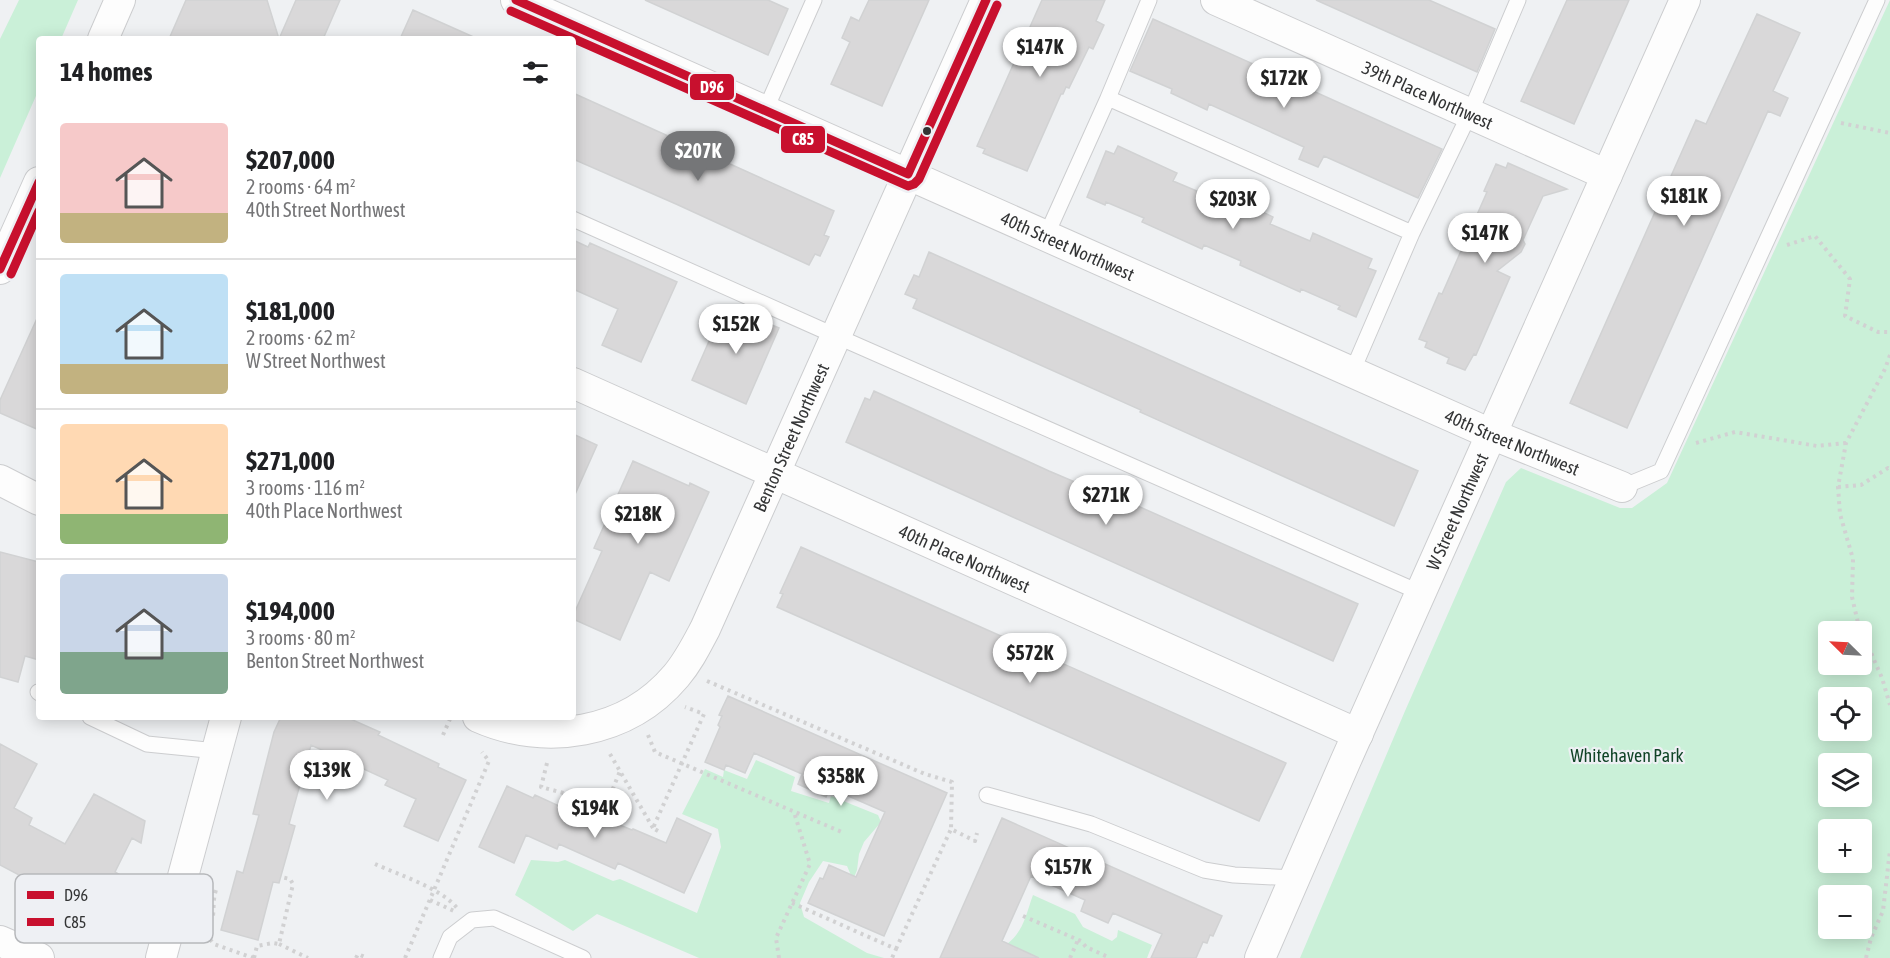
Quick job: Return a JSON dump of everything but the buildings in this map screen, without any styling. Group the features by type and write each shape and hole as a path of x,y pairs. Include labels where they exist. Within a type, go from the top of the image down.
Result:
{"street":[{"path":"104,36 120,0"},
{"name":"40th Street Northwest","path":"516,0 1491,434 1622,487"},
{"name":"Benton Street Northwest","path":"485,720 532,733 552,734 581,731 617,720 641,707 662,691 684,666 705,629 986,0"},
{"name":"39th Place Northwest","path":"1216,0 1607,175"},
{"name":"W Street Northwest","path":"1260,958 1685,0"},
{"path":"0,269 36,189"},
{"name":"40th Place Northwest","path":"576,384 1358,734"},
{"path":"0,480 36,498"},
{"path":"184,874 225,720"},
{"path":"0,941 39,958"},
{"path":"161,958 165,943"}],"lane":[{"path":"765,111 814,0"},
{"path":"1046,236 1149,0"},
{"path":"1352,372 1412,233 1470,113 1518,0"},
{"path":"1622,487 1661,471 1877,0"},
{"path":"1108,98 1412,233"},
{"path":"576,220 1421,593"},
{"path":"96,720 147,744 217,751"},
{"path":"987,795 1091,824 1204,870 1234,875 1295,878"},
{"path":"441,958 450,937 469,922 494,918 583,958"}],"path":[{"path":"1822,120 1890,133"},
{"path":"1761,254 1815,236 1850,279 1845,316 1878,332 1890,332"},
{"path":"1890,355 1846,443 1838,487 1840,514 1853,559 1852,597 1858,623 1882,678 1890,705"},
{"path":"1674,443 1698,443 1735,432 1817,446 1846,443"},
{"path":"1838,487 1861,485 1889,467"},
{"path":"707,681 925,774 952,782 951,829 892,958"},
{"path":"653,828 704,714 685,707"},
{"path":"443,735 450,720"},
{"path":"648,734 655,752 844,833"},
{"path":"405,958 489,761 482,752"},
{"path":"610,754 653,828 658,831"},
{"path":"547,764 542,787 605,808 620,771"},
{"path":"779,958 776,938 810,864 794,812"},
{"path":"951,829 975,841 977,833"},
{"path":"1866,958 1871,938 1883,911 1890,850"},
{"path":"375,864 452,901 469,922"},
{"path":"279,944 293,885 290,879 281,877"},
{"path":"213,889 216,890 213,904"},
{"path":"792,903 896,949"},
{"path":"1023,916 1078,940 1086,947 1110,958"},
{"path":"1070,958 1078,940"},
{"path":"213,943 253,958 257,946 273,943 308,958"},
{"path":"356,958 358,954 367,958"}],"green space":[{"path":"19,0 78,0 62,36 36,36 36,96 0,178 0,39"},
{"name":"Whitehaven Park","path":"1890,0 1890,958 1300,958 1506,482 1521,468 1620,508 1632,508 1667,483"},
{"path":"756,760 795,777 791,791 829,803 831,796 878,815 881,822 864,842 853,880 847,866 823,861 809,882 800,903 804,917 867,953 884,958 699,958 597,914 573,931 515,895 531,860 558,862 565,860 613,881 620,879 697,913 721,847 718,829 682,814 705,769 723,777 724,770 747,779"},
{"path":"1033,895 1075,914 1083,927 1112,941 1117,937 1118,930 1152,945 1147,958 1025,958 1007,944 1021,928"}],"transit line":[{"name":"D96","path":"516,0 908,174"},
{"name":"D96","path":"908,174 986,0"},
{"name":"C85","path":"576,40 908,186 919,179 997,5"},
{"name":"C85","path":"511,11 568,36"},
{"name":"D96","path":"0,269 36,189"},
{"name":"C85","path":"11,274 36,218"}]}
